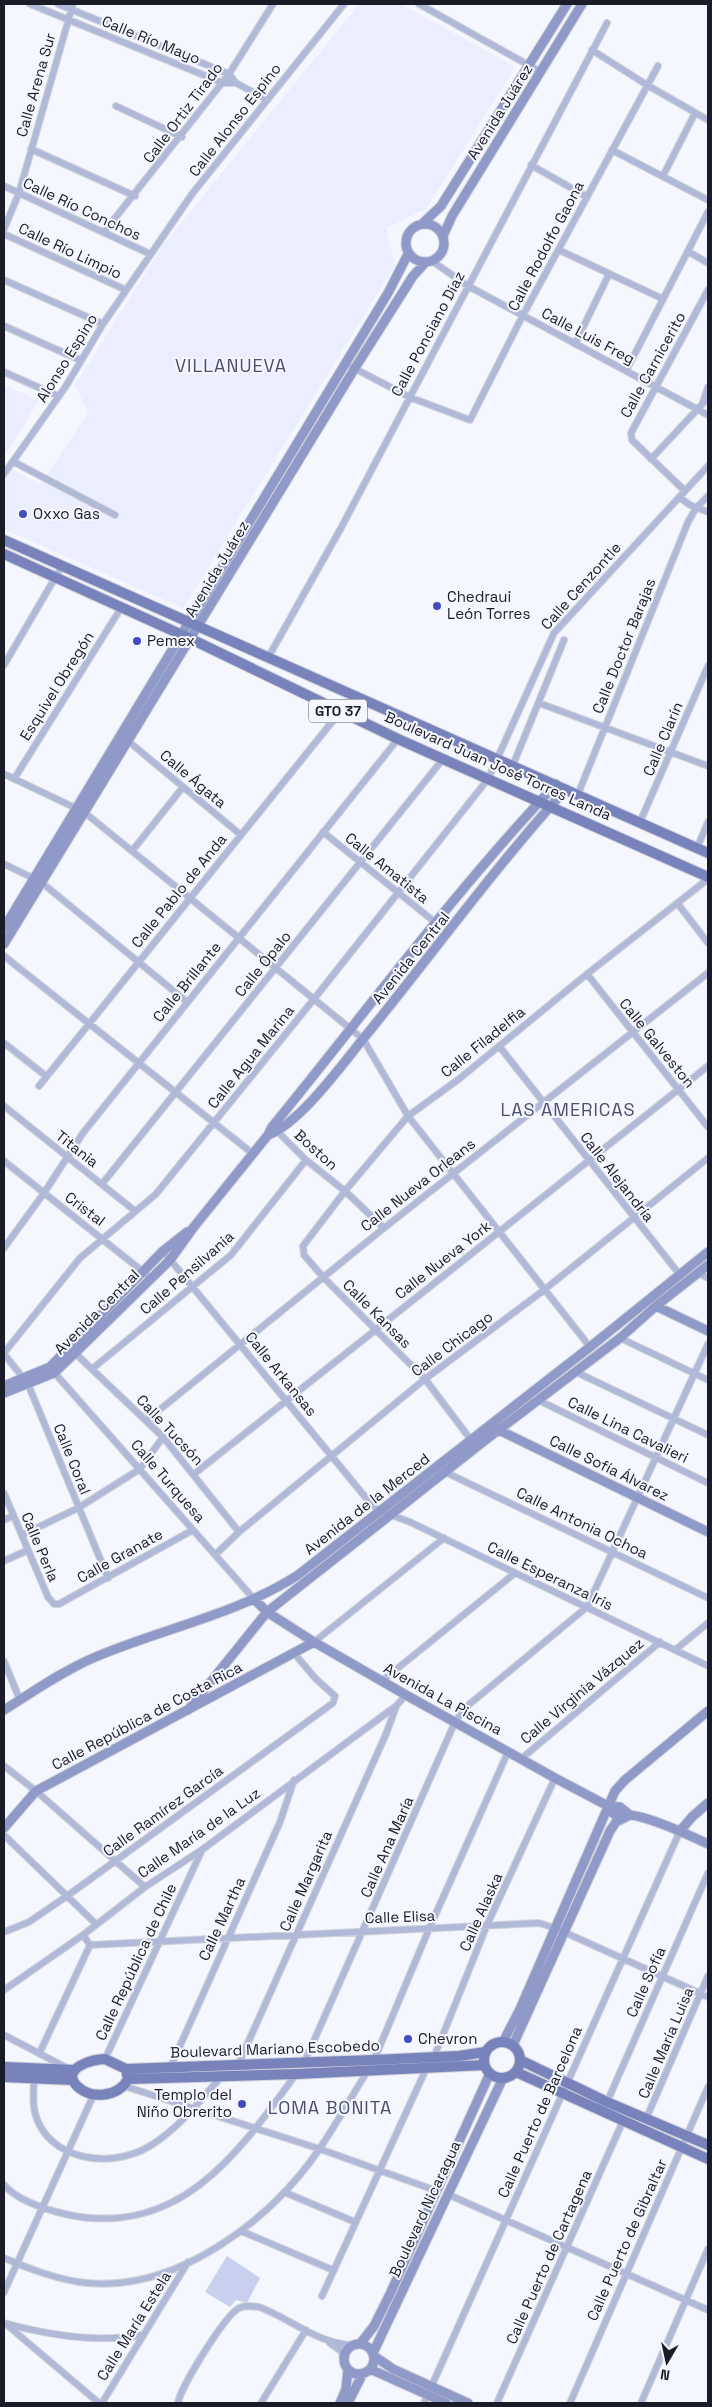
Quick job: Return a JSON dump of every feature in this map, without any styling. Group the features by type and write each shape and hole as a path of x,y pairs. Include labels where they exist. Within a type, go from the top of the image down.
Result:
{"main road":[{"name":"Boulevard Juan José Torres Landa","path":"4,540 269,656 708,853"},
{"name":"Boulevard Juan José Torres Landa","path":"4,554 191,639 398,739 443,759 489,776 708,878"},
{"path":"412,745 426,744 489,776"},
{"path":"508,2043 518,2052 520,2060 516,2072 503,2078 487,2069 485,2052 492,2044 508,2043"},
{"name":"Boulevard Mariano Escobedo","path":"126,2078 170,2068 434,2057 485,2052"},
{"path":"4,2077 34,2078 73,2073 90,2060 105,2060 126,2078 107,2094 94,2094 81,2089 73,2073"},
{"path":"520,2060 607,2102 708,2145"},
{"path":"4,2067 73,2073"},
{"name":"Boulevard Mariano Escobedo","path":"126,2078 221,2077 427,2067 487,2069"},
{"path":"516,2072 708,2160"}],"street":[{"name":"Calle Río Mayo","path":"30,4 223,82 236,83 266,100"},
{"name":"Calle Río Mayo","path":"58,4 72,7 230,74 236,83"},
{"name":"Calle Ortiz Tirado","path":"104,232 135,196 230,74 274,4"},
{"name":"Calle Alonso Espino","path":"150,254 192,194 344,4"},
{"path":"419,4 541,72"},
{"name":"Avenida Juárez","path":"422,224 441,206 568,4"},
{"name":"Avenida Juárez","path":"443,236 452,216 582,4"},
{"name":"Calle Arena Sur","path":"4,229 19,193 72,7"},
{"name":"Calle Ponciano Díaz","path":"269,656 341,528 607,23"},
{"path":"592,50 647,85 708,120"},
{"name":"Calle Rodolfo Gaona","path":"409,397 470,420 523,316 658,66"},
{"path":"116,106 182,137"},
{"path":"663,176 695,113"},
{"path":"31,149 135,196"},
{"path":"612,150 708,200"},
{"path":"531,165 587,197"},
{"name":"Calle Río Conchos","path":"4,186 150,254"},
{"path":"626,371 708,212"},
{"path":"422,224 436,227 443,236 444,248 441,254 429,262 415,260 408,254 405,245 407,235 413,227 422,224"},
{"name":"Calle Río Limpio","path":"4,234 126,290"},
{"path":"559,250 663,299"},
{"path":"689,252 708,263"},
{"name":"Alonso Espino","path":"4,474 58,396 102,324 150,254"},
{"name":"Avenida Juárez","path":"4,928 37,880 80,810 188,620 388,293 408,254"},
{"name":"Avenida Juárez","path":"80,810 128,742 413,276 429,262"},
{"name":"Calle Luis Freg","path":"429,262 468,286 708,415"},
{"path":"575,344 608,274"},
{"path":"4,280 102,324"},
{"name":"Calle Carnicerito","path":"685,491 632,440 631,433 657,388 708,290"},
{"path":"4,326 80,360"},
{"path":"345,362 409,397"},
{"path":"4,372 58,396"},
{"path":"652,459 706,400 708,387"},
{"path":"14,462 115,515"},
{"path":"687,503 685,491 708,466"},
{"path":"687,503 708,496"},
{"path":"687,503 708,512"},
{"name":"Calle Doctor Barajas","path":"578,794 688,522 687,503"},
{"name":"Calle Cenzontle","path":"498,759 554,633 687,503"},
{"path":"4,665 62,566"},
{"name":"Esquivel Obregón","path":"14,779 121,608"},
{"name":"Calle Cenzontle","path":"513,765 564,640"},
{"name":"Calle Clarín","path":"640,822 708,666"},
{"path":"539,703 708,766"},
{"name":"Calle Pablo de Anda","path":"39,1086 137,961 340,712"},
{"name":"Calle Brillante","path":"4,1248 44,1193 67,1156 138,1062 398,739"},
{"name":"Calle Ágata","path":"128,742 241,835"},
{"name":"Calle Ópalo","path":"102,1184 443,759"},
{"name":"Calle Agua Marina","path":"4,1354 74,1264 102,1238 156,1194 397,894 489,776 498,759"},
{"path":"4,774 80,810 352,1028 363,1039 408,1116 590,1347"},
{"name":"Avenida Central","path":"273,1131 317,1072 436,923 520,821 556,784"},
{"path":"132,851 183,787"},
{"name":"Avenida Central","path":"52,1370 148,1275 170,1260 252,1153 273,1131 328,1081 530,829 566,789"},
{"path":"520,821 530,829"},
{"path":"697,848 708,822"},
{"name":"Calle Amatista","path":"323,832 397,894 436,923"},
{"path":"4,864 37,880 186,1001"},
{"name":"Calle Filadelfia","path":"302,1252 304,1243 408,1116 678,904 708,878"},
{"name":"Avenida Juárez","path":"4,944 37,880"},
{"path":"678,904 708,943"},
{"path":"4,956 252,1153"},
{"name":"Calle Nueva Orleans","path":"147,1420 384,1228 708,973"},
{"name":"Calle Galveston","path":"587,974 708,1127"},
{"path":"4,1043 46,1076"},
{"name":"Calle Alejandría","path":"499,1046 632,1217 680,1275"},
{"name":"Calle Nueva York","path":"194,1474 708,1066"},
{"path":"317,1072 328,1081"},
{"name":"Titania","path":"4,1106 135,1211"},
{"name":"Boston","path":"273,1131 345,1191 384,1228"},
{"name":"Calle Chicago","path":"216,1554 239,1532 425,1379 544,1290 632,1217 708,1158"},
{"name":"Calle Pensilvania","path":"92,1369 242,1244 306,1160"},
{"name":"Cristal","path":"4,1161 148,1275"},
{"name":"Avenida Central","path":"4,1386 52,1370 75,1353 148,1275 163,1251 193,1228"},
{"name":"Calle Arkansas","path":"163,1251 287,1400 360,1494 385,1513"},
{"name":"Calle Kansas","path":"302,1252 323,1277 374,1330 425,1379 471,1440"},
{"name":"Avenida de la Merced","path":"188,1710 267,1612 471,1440 708,1252"},
{"name":"Avenida de la Merced","path":"4,1710 63,1673 93,1658 254,1599 298,1575 445,1472 620,1338 656,1306 708,1265"},
{"path":"698,1273 708,1278"},
{"path":"656,1306 708,1331"},
{"path":"620,1338 708,1380"},
{"path":"587,1607 658,1458 708,1344"},
{"name":"Calle Tucsón","path":"75,1353 163,1437 239,1532"},
{"name":"Calle Coral","path":"4,1354 26,1380 108,1578"},
{"name":"Calle Turquesa","path":"52,1370 267,1612"},
{"path":"576,1372 708,1435"},
{"name":"Avenida Central","path":"4,1394 26,1380"},
{"name":"Calle Lina Cavalieri","path":"538,1400 708,1483"},
{"name":"Calle Sofía Álvarez","path":"498,1430 708,1532"},
{"path":"22,1535 78,1508 140,1469 163,1437"},
{"name":"Calle Antonia Ochoa","path":"445,1472 708,1598"},
{"name":"Calle Perla","path":"4,1493 50,1600 54,1604 59,1604"},
{"name":"Calle Esperanza Iris","path":"385,1513 444,1538 708,1666"},
{"path":"4,1520 14,1516"},
{"name":"Calle Granate","path":"59,1604 193,1530"},
{"path":"314,1642 444,1538"},
{"path":"4,1561 28,1550"},
{"path":"382,1681 515,1573"},
{"name":"Calle Ana María","path":"304,2063 364,1932 455,1722 466,1707 587,1607"},
{"name":"Avenida La Piscina","path":"267,1612 314,1642 406,1695 608,1806 612,1814 616,1816 630,1815 680,1831 708,1844"},
{"path":"675,1650 708,1623"},
{"name":"Calle República de Costa Rica","path":"4,1828 36,1790 314,1642"},
{"name":"Calle Virginia Vázquez","path":"520,1759 660,1642"},
{"name":"Calle Ramírez García","path":"4,1932 29,1922 67,1896 333,1703 335,1696 316,1679 293,1652"},
{"path":"4,1661 20,1700"},
{"name":"Calle María de la Luz","path":"4,1990 83,1935 145,1887 202,1848 396,1706 406,1695"},
{"name":"Calle Margarita","path":"238,2064 386,1734 396,1706"},
{"path":"508,2043 520,2009 608,1806 619,1785 708,1712"},
{"path":"374,2060 429,1929 508,1752"},
{"path":"4,1766 36,1790 145,1887"},
{"name":"Calle Alaska","path":"434,2057 487,1926 555,1778"},
{"name":"Calle Martha","path":"170,2068 226,1939 280,1822 295,1779"},
{"path":"680,1831 692,1816 708,1803"},
{"path":"508,2043 564,1932 610,1831 616,1822 630,1815"},
{"name":"Calle Puerto de Barcelona","path":"428,2395 566,2082 680,1831"},
{"path":"4,1835 96,1924"},
{"name":"Calle República de Chile","path":"105,2060 202,1848"},
{"name":"Calle Sofía","path":"607,2102 708,1873"},
{"name":"Calle Elisa","path":"90,1945 534,1923 555,1928 708,1997"},
{"path":"40,2052 90,1945 83,1935"},
{"name":"Calle María Luisa","path":"646,2119 708,1976"},
{"path":"4,2035 40,2052 73,2073"},
{"path":"322,2296 427,2067"},
{"name":"Boulevard Nicaragua","path":"357,2344 367,2337 390,2294 487,2069"},
{"path":"4,2258 40,2273 75,2281 103,2284 142,2280 188,2262 242,2231 284,2192 320,2149 368,2070"},
{"path":"4,2185 23,2199 89,2218 116,2220 140,2215 187,2194 204,2182 234,2154 256,2129 296,2074"},
{"path":"34,2078 33,2101 40,2125 54,2143 76,2155 106,2159 134,2154 164,2136 194,2109 221,2077"},
{"path":"126,2078 194,2109 320,2149 436,2191"},
{"name":"Boulevard Nicaragua","path":"373,2354 503,2078"},
{"name":"Calle Puerto de Gibraltar","path":"570,2403 708,2087"},
{"path":"4,2292 94,2094"},
{"name":"Calle Puerto de Cartagena","path":"498,2403 623,2121"},
{"path":"284,2192 355,2222"},
{"path":"447,2194 708,2310"},
{"path":"242,2231 333,2270"},
{"path":"641,2403 708,2249"},
{"name":"Calle María Estela","path":"100,2403 188,2262"},
{"path":"178,2403 184,2384 228,2318 240,2308 249,2306 258,2307 340,2344 366,2346 373,2354 428,2395 468,2403"},
{"path":"4,2323 46,2333 117,2338 142,2335"},
{"path":"4,2323 100,2403"},
{"path":"261,2403 306,2330"},
{"path":"321,2337 337,2347 346,2365 355,2373 367,2371 446,2403"},
{"path":"340,2403 346,2389 346,2353 357,2344"},
{"path":"348,2403 367,2371 373,2354"}],"shaded area":[{"path":"359,4 401,4 515,67 426,209 386,228 395,265 183,608 4,529 4,465 40,485 88,413 75,385 164,244"},
{"path":"4,385 39,400 4,458"},
{"path":"227,2256 260,2278 247,2303 236,2300 230,2307 205,2292"}],"place":[{"name":"Oxxo Gas","path":"23,514"},
{"name":"Chedraui León Torres","path":"437,606"},
{"name":"Pemex","path":"137,641"},
{"name":"Chevron","path":"408,2039"},
{"name":"Templo del Niño Obrerito","path":"242,2104"}],"district":[{"name":"VILLANUEVA","path":"231,366"},
{"name":"LAS AMERICAS","path":"568,1110"},
{"name":"LOMA BONITA","path":"330,2108"}]}
